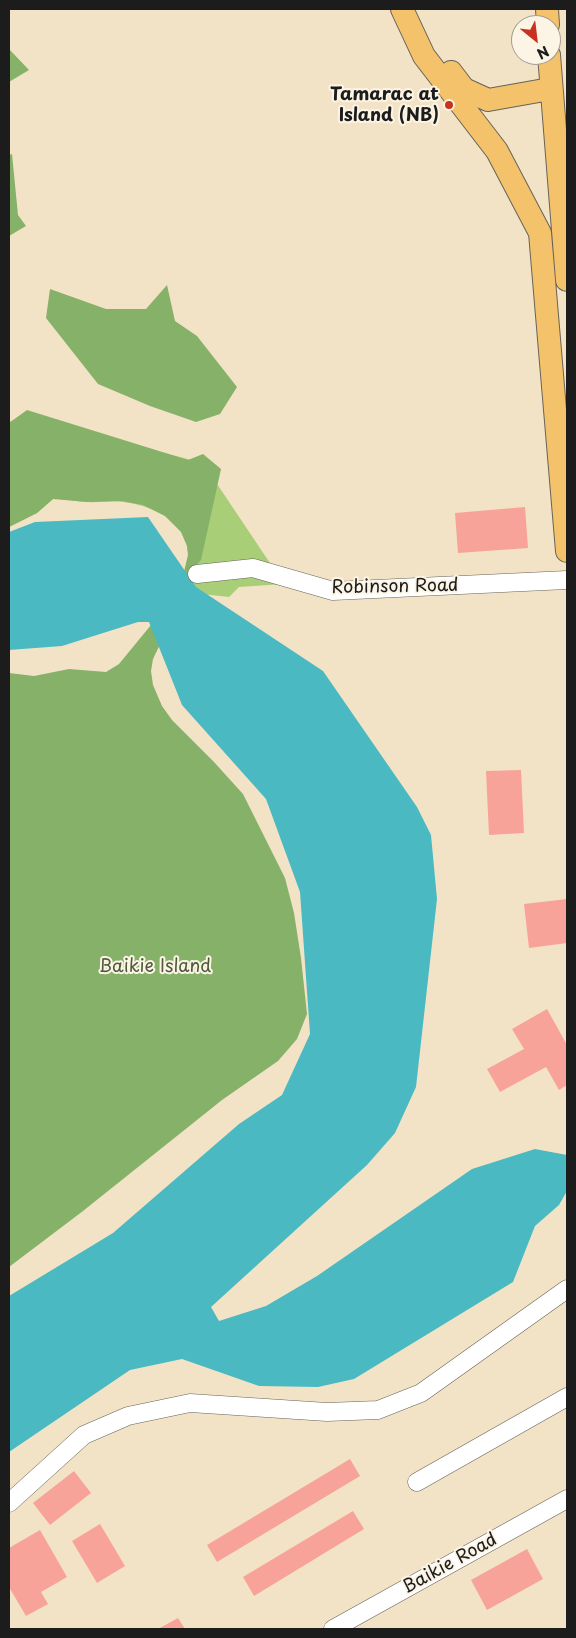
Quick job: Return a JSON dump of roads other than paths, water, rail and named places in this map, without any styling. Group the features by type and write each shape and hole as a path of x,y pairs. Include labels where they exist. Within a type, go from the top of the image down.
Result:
{"main road":[{"path":"403,9 464,90 488,100 550,89"},
{"path":"403,9 424,56 497,151 540,233 561,386 567,551"},
{"path":"549,65 567,280"}],"street":[{"name":"Robinson Road","path":"197,574 253,568 333,592 567,580"},
{"path":"9,1503 84,1435 128,1416 190,1403 327,1412 378,1410 421,1393 567,1289"},
{"path":"417,1482 567,1397"},
{"name":"Baikie Road","path":"333,1629 567,1499"}],"water":[{"path":"148,517 196,587 323,671 417,807 431,835 437,899 416,1087 395,1133 367,1165 211,1307 219,1321 266,1306 317,1276 472,1169 535,1149 567,1155 567,1191 559,1205 535,1226 513,1282 354,1379 318,1387 259,1386 182,1359 130,1370 9,1452 9,1296 113,1233 239,1124 282,1095 310,1034 300,892 266,799 182,705 149,622 138,622 62,646 9,650 9,532 35,522"}],"place":[{"name":"Tamarac at Island (NB)","path":"449,105"}],"park label":[{"name":"Baikie Island","path":"155,967"}]}
